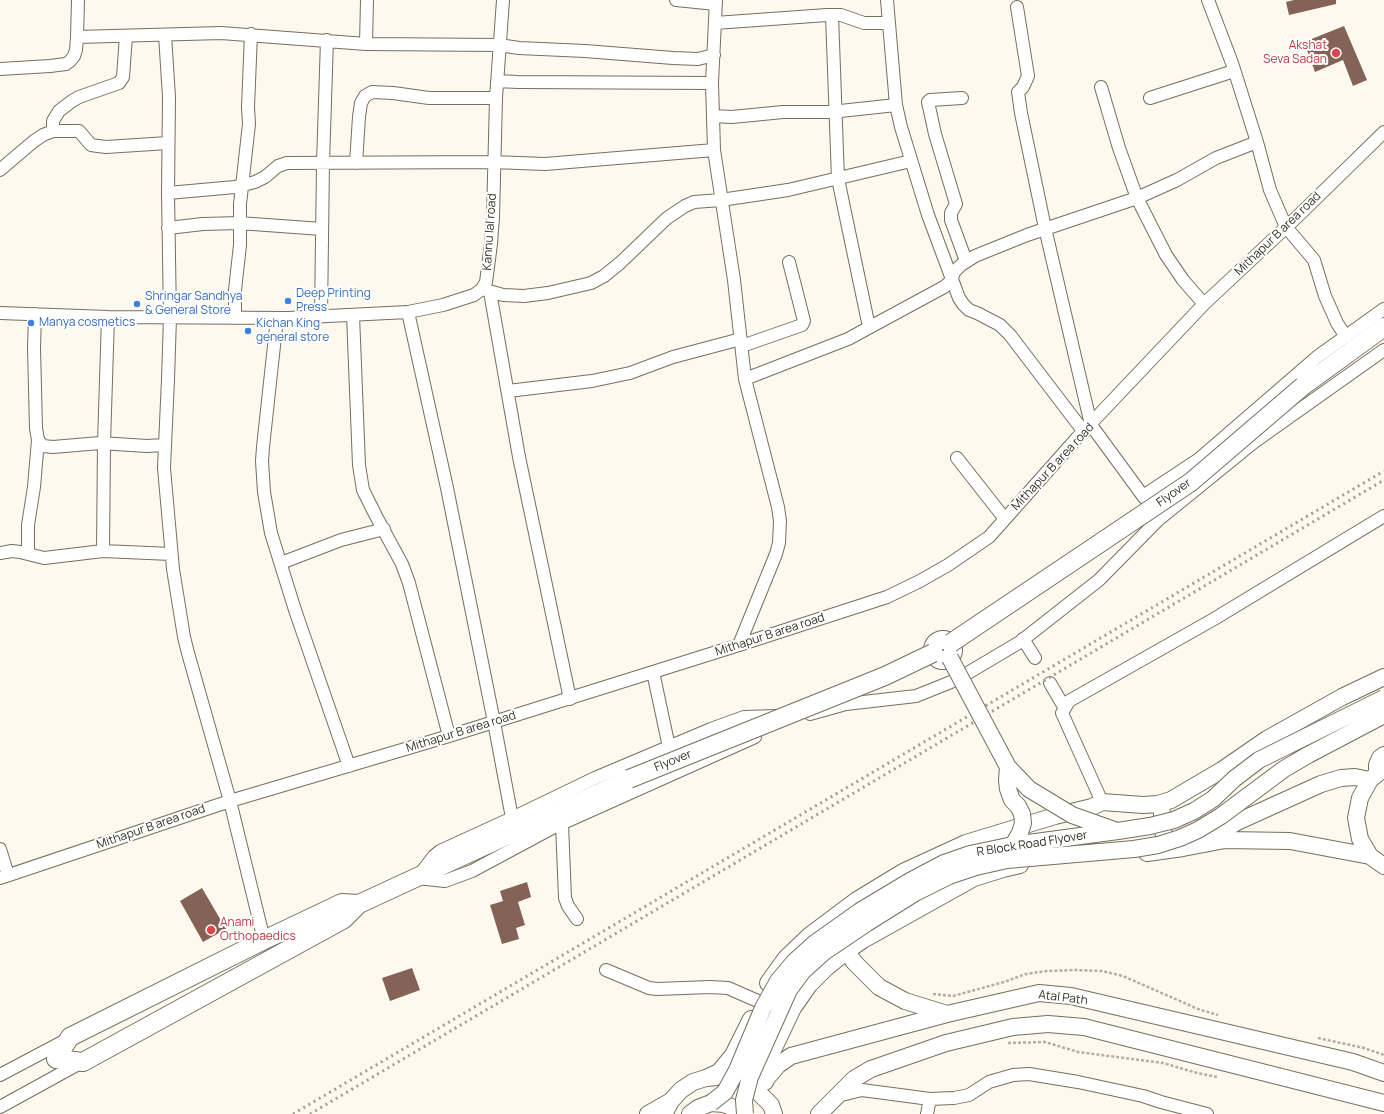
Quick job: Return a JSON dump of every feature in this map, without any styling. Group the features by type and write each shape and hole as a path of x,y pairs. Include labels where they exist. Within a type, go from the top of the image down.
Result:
{"highway":[{"name":"Flyover","path":"359,904 630,779 945,651 1190,482 1303,386 1384,326"},
{"path":"342,903 359,904 344,919 83,1062 56,1059 70,1038 124,1010 342,903"},
{"path":"264,940 270,960"},
{"path":"124,1010 136,1033"}],"main road":[{"path":"945,651 1008,767 1029,789 1072,815 1118,831"},
{"path":"648,1114 667,1107 681,1090 693,1082 719,1072 733,1055 768,984 786,958 815,931 857,900 903,872 966,843 1055,816 1092,807 1102,802 1143,805 1171,800 1222,770 1267,739 1342,697 1384,678"},
{"name":"R Block Road Flyover","path":"690,1114 698,1108 710,1104 725,1092 737,1070 763,1008 778,981 794,962 815,943 860,911 910,881 944,863 970,854 1014,845 1150,826 1174,820 1194,812 1213,799 1234,779 1259,760 1384,698"},
{"name":"R Block Road Flyover","path":"745,1114 744,1100 750,1077 789,990 803,971 824,952 866,922 915,893 949,876 976,867 1007,860 1134,849 1158,845 1180,838 1198,830 1221,816 1284,769 1384,715"},
{"path":"1384,755 1380,758 1377,764 1377,774 1360,798 1356,818 1360,839 1370,856 1384,866"},
{"path":"1008,767 1008,789 1012,800 1018,806 1022,814 1023,823 1014,845"},
{"path":"1202,845 1237,822 1321,784 1341,778 1377,774"},
{"path":"1161,803 1165,850"},
{"path":"757,1090 793,1008 809,985 826,968 847,951 974,878 1003,869 1036,862 1165,850 1225,840 1290,841 1370,856"},
{"path":"878,887 898,921"},
{"path":"847,951 854,962 879,987 905,1001 947,1014"},
{"name":"Atal Path","path":"757,1090 778,1065 791,1056 947,1014 1039,992 1071,996 1353,1062 1384,1073"},
{"path":"819,1114 854,1079 871,1069 946,1043 1013,1027 1048,1024 1084,1027 1212,1058 1384,1103"},
{"path":"706,1078 725,1077 742,1081 757,1090 771,1106 774,1114"},
{"path":"710,1104 724,1104 736,1109 742,1114"}],"street":[{"path":"0,69 66,64 74,56 77,37 78,0"},
{"path":"366,44 367,0"},
{"name":"Kannu lal road","path":"486,290 493,217 493,162 503,0"},
{"path":"676,0 716,2 712,84 714,150 734,280 745,379 778,507 780,521 779,543 776,554 739,645"},
{"path":"886,0 896,105 911,162 928,215 951,281 963,304 969,310 1000,325 1014,340 1161,517"},
{"path":"1208,0 1234,71 1257,142 1270,190 1286,227 1314,260 1327,301 1337,323 1346,337"},
{"path":"1017,7 1028,76 1023,87 1018,92 1021,113 1087,428"},
{"path":"715,23 813,15 841,15 864,23 889,23"},
{"path":"832,15 838,179 869,327"},
{"path":"77,37 221,33 251,34 366,44 500,45 673,58 698,59 714,55"},
{"path":"234,318 240,245 239,223 249,124 248,107 251,34"},
{"path":"165,35 169,97 168,228 170,318 164,468 175,586 185,642 230,800 264,940"},
{"path":"53,131 53,121 59,111 72,101 83,95 119,84 123,77 126,36"},
{"path":"321,316 323,163 327,40"},
{"path":"1150,98 1234,71"},
{"path":"497,81 712,84"},
{"path":"1101,87 1119,148 1137,198 1166,255 1183,280 1204,304"},
{"path":"356,163 358,117 361,103 365,96 372,92 393,93 429,98 496,98"},
{"path":"962,98 930,100 928,102 935,134 956,204 951,213 951,220 966,261"},
{"path":"712,116 732,117 790,112 836,111 896,105"},
{"path":"0,170 34,140 53,131 79,131 91,145 106,147 168,144"},
{"name":"Mithapur B area road","path":"4,877 230,800 349,766 570,699 887,597 948,566 989,537 1087,428 1204,304 1384,132"},
{"path":"745,379 842,342 944,287 951,281 954,272 966,261 1045,228 1137,198 1177,180 1216,158 1257,142"},
{"path":"168,193 242,185 255,182 278,166 287,163 493,162 545,164 714,150"},
{"path":"0,313 108,317 277,318 408,312 462,300 486,290 509,296 548,293 591,283 604,276 620,263 667,218 678,210 694,202 722,200 788,190 911,162"},
{"path":"168,228 203,224 239,223 322,229"},
{"path":"508,391 592,381 630,372 672,357 741,343 802,325 804,321 789,262"},
{"path":"486,290 508,391 519,457 570,699"},
{"path":"1143,496 1199,459 1318,357 1384,309"},
{"path":"408,312 447,488 512,818"},
{"path":"28,554 28,525 34,487 38,440 34,348 35,314"},
{"path":"353,315 356,396 363,490 402,564 409,583 449,736"},
{"path":"103,551 104,443 108,317"},
{"path":"277,318 262,462 264,492 271,533 295,610 349,766"},
{"path":"416,878 445,881 472,871 562,824 805,715 846,704 916,696 956,680 1023,639 1099,580 1161,517 1254,442 1384,350"},
{"path":"38,440 43,446 104,443 147,446 164,445"},
{"path":"957,458 1005,518"},
{"path":"1188,466 1202,485"},
{"path":"1102,802 1062,713 1064,707 1069,701 1214,619 1384,516"},
{"path":"280,562 341,540 384,529"},
{"path":"0,553 12,551 36,557 54,558 103,551 172,554"},
{"path":"1023,639 1035,658"},
{"path":"653,672 669,747"},
{"path":"1050,683 1064,707"},
{"path":"416,878 440,851 595,778 744,717 805,715"},
{"path":"562,824 565,898 577,920"},
{"path":"0,849 4,877"},
{"path":"606,970 649,988 728,988 760,1002"},
{"path":"0,1074 70,1038"},
{"path":"0,1107 83,1062"},
{"path":"835,1097 862,1090 930,1099 954,1098 969,1095 989,1082 1013,1075 1030,1074 1078,1082 1136,1095 1206,1114"},
{"path":"927,1114 930,1099"}],"path":[{"path":"1006,1044 1045,1042 1078,1052 1163,1063 1197,1073 1219,1077"}],"building":[{"path":"1294,0 1336,0 1336,4 1289,15 1286,2"},
{"path":"1344,26 1367,80 1353,86 1343,60 1315,72 1304,42"},
{"path":"527,882 531,897 518,902 525,925 516,928 519,939 502,944 490,905 503,901 500,891"},
{"path":"202,888 226,929 203,942 180,901"},
{"path":"412,968 420,990 390,1001 382,978"}],"railway":[{"path":"293,1114 1384,471"},
{"path":"310,1114 1384,480"}],"place":[{"name":"Akshat Seva Sadan","path":"1336,53"},
{"name":"Deep Printing Press","path":"288,301"},
{"name":"Shringar Sandhya & General Store","path":"137,304"},
{"name":"Manya cosmetics","path":"31,323"},
{"name":"Kichan King general store","path":"248,331"},
{"name":"Anami Orthopaedics","path":"211,930"}]}
